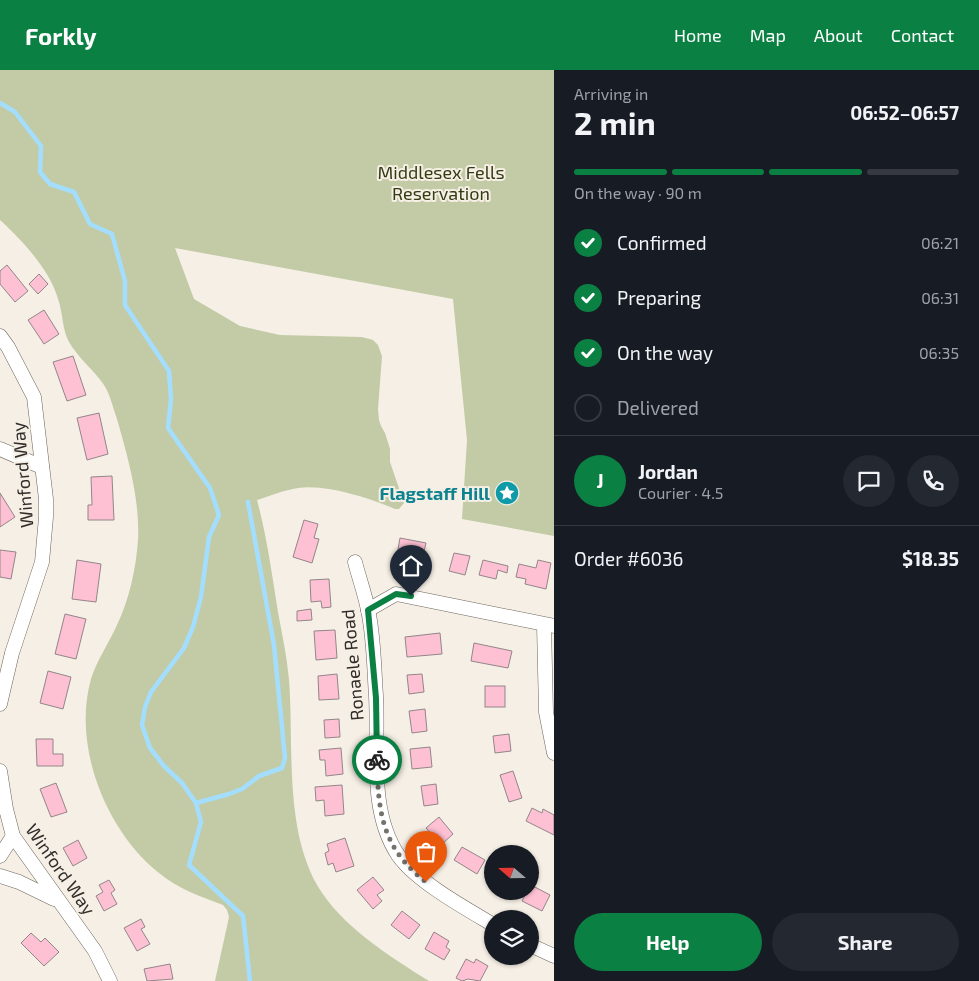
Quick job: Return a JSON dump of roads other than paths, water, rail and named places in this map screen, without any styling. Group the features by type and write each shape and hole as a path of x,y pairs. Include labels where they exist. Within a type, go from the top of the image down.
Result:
{"street":[{"name":"Winford Way","path":"0,336 8,347 34,398 46,517 42,562 5,676 0,704"},
{"path":"0,449 42,467"},
{"name":"Ronaele Road","path":"355,562 368,610 376,698 378,782 383,825 399,857 416,874 484,919"},
{"path":"368,610 396,594 549,625 546,712 554,753"},
{"name":"Winford Way","path":"0,771 6,809 13,836 96,951 110,981"},
{"path":"0,856 13,836"},
{"path":"0,876 46,893 60,903"},
{"path":"539,949 554,956"}],"waterway":[{"path":"0,103 15,112 41,146 40,172 50,184 74,192 90,224 112,234 125,281 125,305 169,371 171,399 168,428 210,488 219,515 209,537 201,597 193,627 184,648 151,692 145,707 142,725 150,748 164,766 182,783 196,803 201,822 189,865 243,916 250,981"},
{"path":"196,803 242,789 259,776 282,768 285,758 274,645 248,502"}],"place":[{"name":"Flagstaff Hill","path":"507,493"}],"park label":[{"name":"Middlesex Fells Reservation","path":"441,182"}]}
